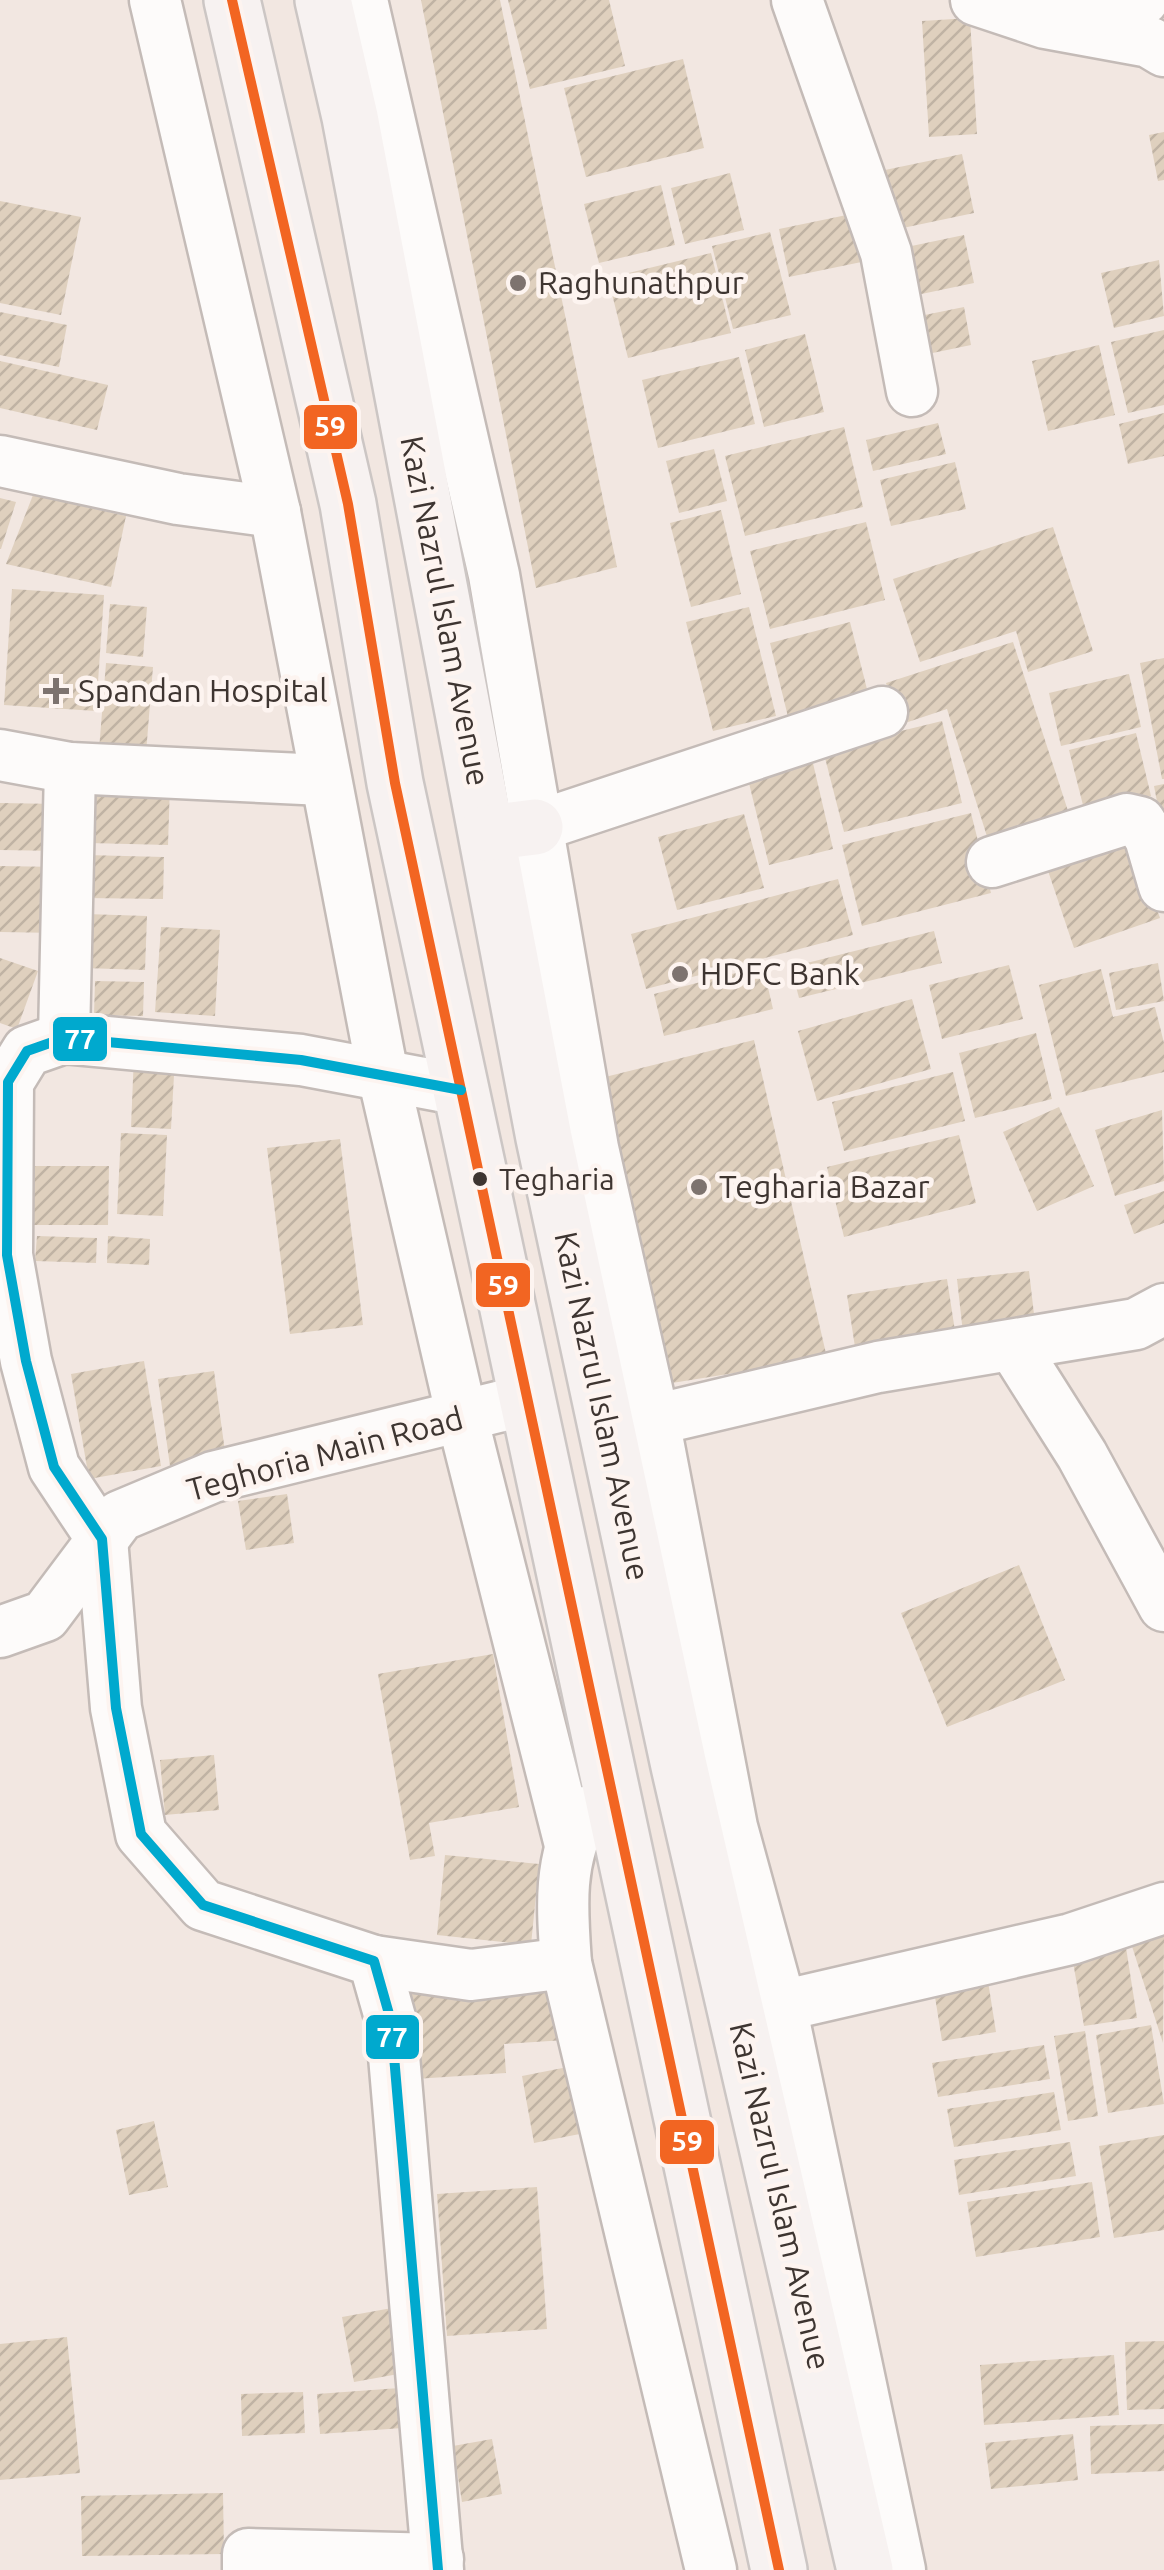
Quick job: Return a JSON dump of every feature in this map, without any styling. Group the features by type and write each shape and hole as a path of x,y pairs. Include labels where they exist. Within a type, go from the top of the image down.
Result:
{"main road":[{"path":"232,0 348,504 395,784 778,2570"},
{"name":"Kazi Nazrul Islam Avenue","path":"323,0 512,830 544,1138 679,1766 866,2570"}],"street":[{"path":"155,0 275,512 383,1076 462,1417 569,1842"},
{"path":"362,0 494,575 512,830 593,1148 654,1420 732,1827 782,2006 900,2570"},
{"path":"797,0 886,253 912,390"},
{"path":"976,0 1047,12 1149,42 1164,51"},
{"path":"1047,12 1143,0"},
{"path":"0,461 178,500 275,512"},
{"path":"512,830 882,712"},
{"path":"0,755 70,768 324,780"},
{"path":"64,1038 70,768"},
{"path":"992,862 1127,819 1140,822 1150,838 1164,886"},
{"path":"461,1090 301,1060 64,1038 27,1051 8,1082 7,1256 26,1361 54,1467 102,1539 116,1708 141,1834 203,1905 374,1962 470,1975 566,1963"},
{"path":"654,1420 878,1367 1136,1324 1164,1309"},
{"path":"1013,1346 1082,1454 1164,1606"},
{"name":"Teghoria Main Road","path":"0,1632 45,1616 120,1516 213,1478 526,1400"},
{"path":"607,1772 569,1842 562,1896 566,1963 711,2570"},
{"path":"782,2006 1071,1939 1164,1908"},
{"path":"248,2570 248,2554 438,2564 391,2022 374,1962"}],"building":[{"name":"Raghunathpur","path":"421,0 500,0 617,567 536,588"},
{"path":"508,0 609,0 625,66 530,89"},
{"path":"970,18 977,134 929,137 922,21"},
{"path":"683,59 704,148 586,177 564,88"},
{"path":"1164,132 1164,180 1158,181 1149,135"},
{"path":"962,154 974,213 898,229 885,170"},
{"path":"730,173 744,230 685,244 671,188"},
{"path":"661,185 675,245 599,263 584,204"},
{"path":"0,201 81,217 61,315 0,303"},
{"path":"866,211 876,259 789,277 779,229"},
{"path":"770,232 791,315 733,329 712,246"},
{"path":"964,235 974,283 912,296 902,248"},
{"path":"711,253 731,333 628,358 608,278"},
{"path":"1159,260 1164,316 1114,328 1101,273"},
{"path":"964,307 971,345 918,356 910,318"},
{"path":"0,312 67,325 59,367 0,355"},
{"path":"1164,330 1164,405 1128,413 1111,342"},
{"path":"805,334 824,412 764,427 745,350"},
{"path":"1099,345 1115,415 1048,431 1032,361"},
{"path":"739,357 755,424 658,448 642,380"},
{"path":"0,361 108,385 97,430 0,408"},
{"path":"1164,413 1164,456 1128,464 1119,424"},
{"path":"938,423 946,454 873,471 866,440"},
{"path":"844,427 863,507 745,536 725,456"},
{"path":"714,449 727,501 679,513 666,461"},
{"path":"955,462 966,509 891,526 880,480"},
{"path":"33,495 126,516 111,587 6,564"},
{"path":"0,498 16,502 1,549 0,549"},
{"path":"721,510 741,594 691,607 670,523"},
{"path":"866,522 885,600 770,629 750,551"},
{"path":"1053,527 1093,651 1028,672 1016,631 920,662 893,579"},
{"path":"12,589 104,595 96,711 4,705"},
{"path":"110,604 147,607 143,657 106,653"},
{"path":"749,607 776,716 713,731 686,622"},
{"path":"850,622 871,705 790,725 770,643"},
{"path":"1013,642 1071,820 990,846 947,709 899,725 886,683"},
{"path":"1164,658 1164,779 1162,779 1140,663"},
{"path":"106,663 153,667 146,753 99,750"},
{"path":"1129,674 1141,727 1061,746 1049,693"},
{"path":"942,721 962,803 844,832 823,750"},
{"path":"1136,733 1151,796 1085,813 1069,750"},
{"path":"812,759 833,849 769,865 747,775"},
{"path":"91,783 170,784 168,845 89,843"},
{"path":"1164,784 1164,827 1162,827 1154,786"},
{"path":"0,803 59,804 58,851 0,850"},
{"path":"971,813 991,893 862,926 842,845"},
{"path":"744,814 764,888 677,910 658,837"},
{"path":"1130,830 1160,918 1074,948 1044,859"},
{"path":"86,855 164,857 163,899 85,898"},
{"path":"0,866 59,867 57,933 0,932"},
{"path":"838,879 853,935 646,989 631,934"},
{"path":"86,914 147,916 145,970 84,968"},
{"path":"161,927 220,930 215,1016 155,1012"},
{"path":"934,931 942,963 799,998 791,967"},
{"path":"0,958 38,971 17,1029 0,1023"},
{"path":"1158,963 1164,1001 1116,1010 1109,973"},
{"path":"1009,965 1023,1019 942,1039 929,985"},
{"path":"763,966 773,1009 664,1036 654,994"},
{"path":"1101,969 1113,1017 1155,1007 1164,1043 1164,1072 1066,1096 1039,985"},
{"path":"95,981 144,982 143,1016 94,1015"},
{"path":"912,999 931,1069 817,1101 798,1031"},
{"path":"1036,1033 1052,1099 975,1118 959,1053"},
{"name":"Tegharia Bazar","path":"754,1040 827,1358 647,1387 589,1081"},
{"path":"134,1055 175,1057 171,1129 131,1127"},
{"path":"953,1072 965,1121 844,1151 832,1102"},
{"path":"1059,1107 1094,1186 1037,1211 1003,1132"},
{"path":"1162,1110 1164,1181 1115,1196 1095,1130"},
{"path":"121,1133 167,1135 163,1216 117,1214"},
{"path":"959,1135 976,1203 844,1237 827,1167"},
{"path":"340,1139 363,1325 290,1334 267,1148"},
{"path":"24,1166 109,1166 108,1225 24,1225"},
{"path":"1164,1191 1164,1223 1134,1234 1124,1205"},
{"path":"37,1236 97,1238 96,1263 35,1261"},
{"path":"108,1236 150,1239 149,1265 107,1263"},
{"path":"1029,1271 1035,1323 963,1333 957,1279"},
{"path":"947,1279 955,1331 855,1347 847,1295"},
{"path":"144,1361 161,1466 89,1479 71,1374"},
{"path":"214,1371 226,1459 170,1466 158,1379"},
{"path":"287,1494 294,1543 246,1550 238,1501"},
{"path":"1019,1565 1065,1680 947,1727 901,1613"},
{"path":"493,1654 519,1807 429,1823 435,1856 410,1860 378,1674"},
{"path":"214,1755 219,1810 165,1815 160,1760"},
{"path":"445,1855 539,1864 531,1945 437,1935"},
{"path":"1160,1927 1164,1938 1163,2043 1129,1937"},
{"path":"1125,1941 1137,2018 1084,2026 1071,1950"},
{"path":"987,1975 996,2032 942,2041 933,1984"},
{"path":"562,1980 565,2040 504,2044 506,2073 415,2079 409,1989"},
{"path":"1151,2025 1164,2104 1108,2113 1096,2035"},
{"path":"1085,2031 1098,2116 1068,2121 1054,2036"},
{"path":"1044,2045 1050,2079 938,2097 932,2063"},
{"path":"583,2064 595,2131 534,2143 522,2076"},
{"path":"1054,2092 1061,2130 954,2147 947,2109"},
{"path":"154,2121 168,2187 129,2195 116,2130"},
{"path":"1164,2135 1164,2230 1114,2238 1099,2146"},
{"path":"1070,2142 1076,2176 959,2195 954,2160"},
{"path":"1092,2182 1100,2237 976,2257 967,2202"},
{"path":"537,2187 547,2329 447,2336 437,2194"},
{"path":"392,2308 404,2373 354,2382 342,2317"},
{"path":"67,2337 80,2473 0,2480 0,2344"},
{"path":"1164,2341 1164,2409 1127,2410 1125,2342"},
{"path":"1114,2355 1119,2415 984,2425 980,2365"},
{"path":"413,2387 416,2427 320,2434 317,2394"},
{"path":"303,2392 305,2433 242,2436 241,2394"},
{"path":"1164,2424 1164,2471 1091,2474 1090,2426"},
{"path":"1073,2434 1078,2480 991,2489 985,2443"},
{"path":"492,2439 502,2494 462,2502 453,2446"},
{"path":"223,2493 224,2554 82,2556 81,2496"}],"transit line":[{"name":"59","path":"232,0 348,504 395,783 779,2570"},
{"name":"77","path":"438,2570 391,2021 374,1961 203,1905 141,1834 116,1708 102,1539 54,1467 26,1361 7,1255 8,1082 27,1051 64,1038 301,1060 461,1090"}],"place":[{"name":"Raghunathpur","path":"518,283"},
{"name":"Spandan Hospital","path":"56,691"},
{"name":"HDFC Bank","path":"680,974"},
{"name":"Tegharia","path":"480,1179"},
{"name":"Tegharia Bazar","path":"699,1187"}]}
